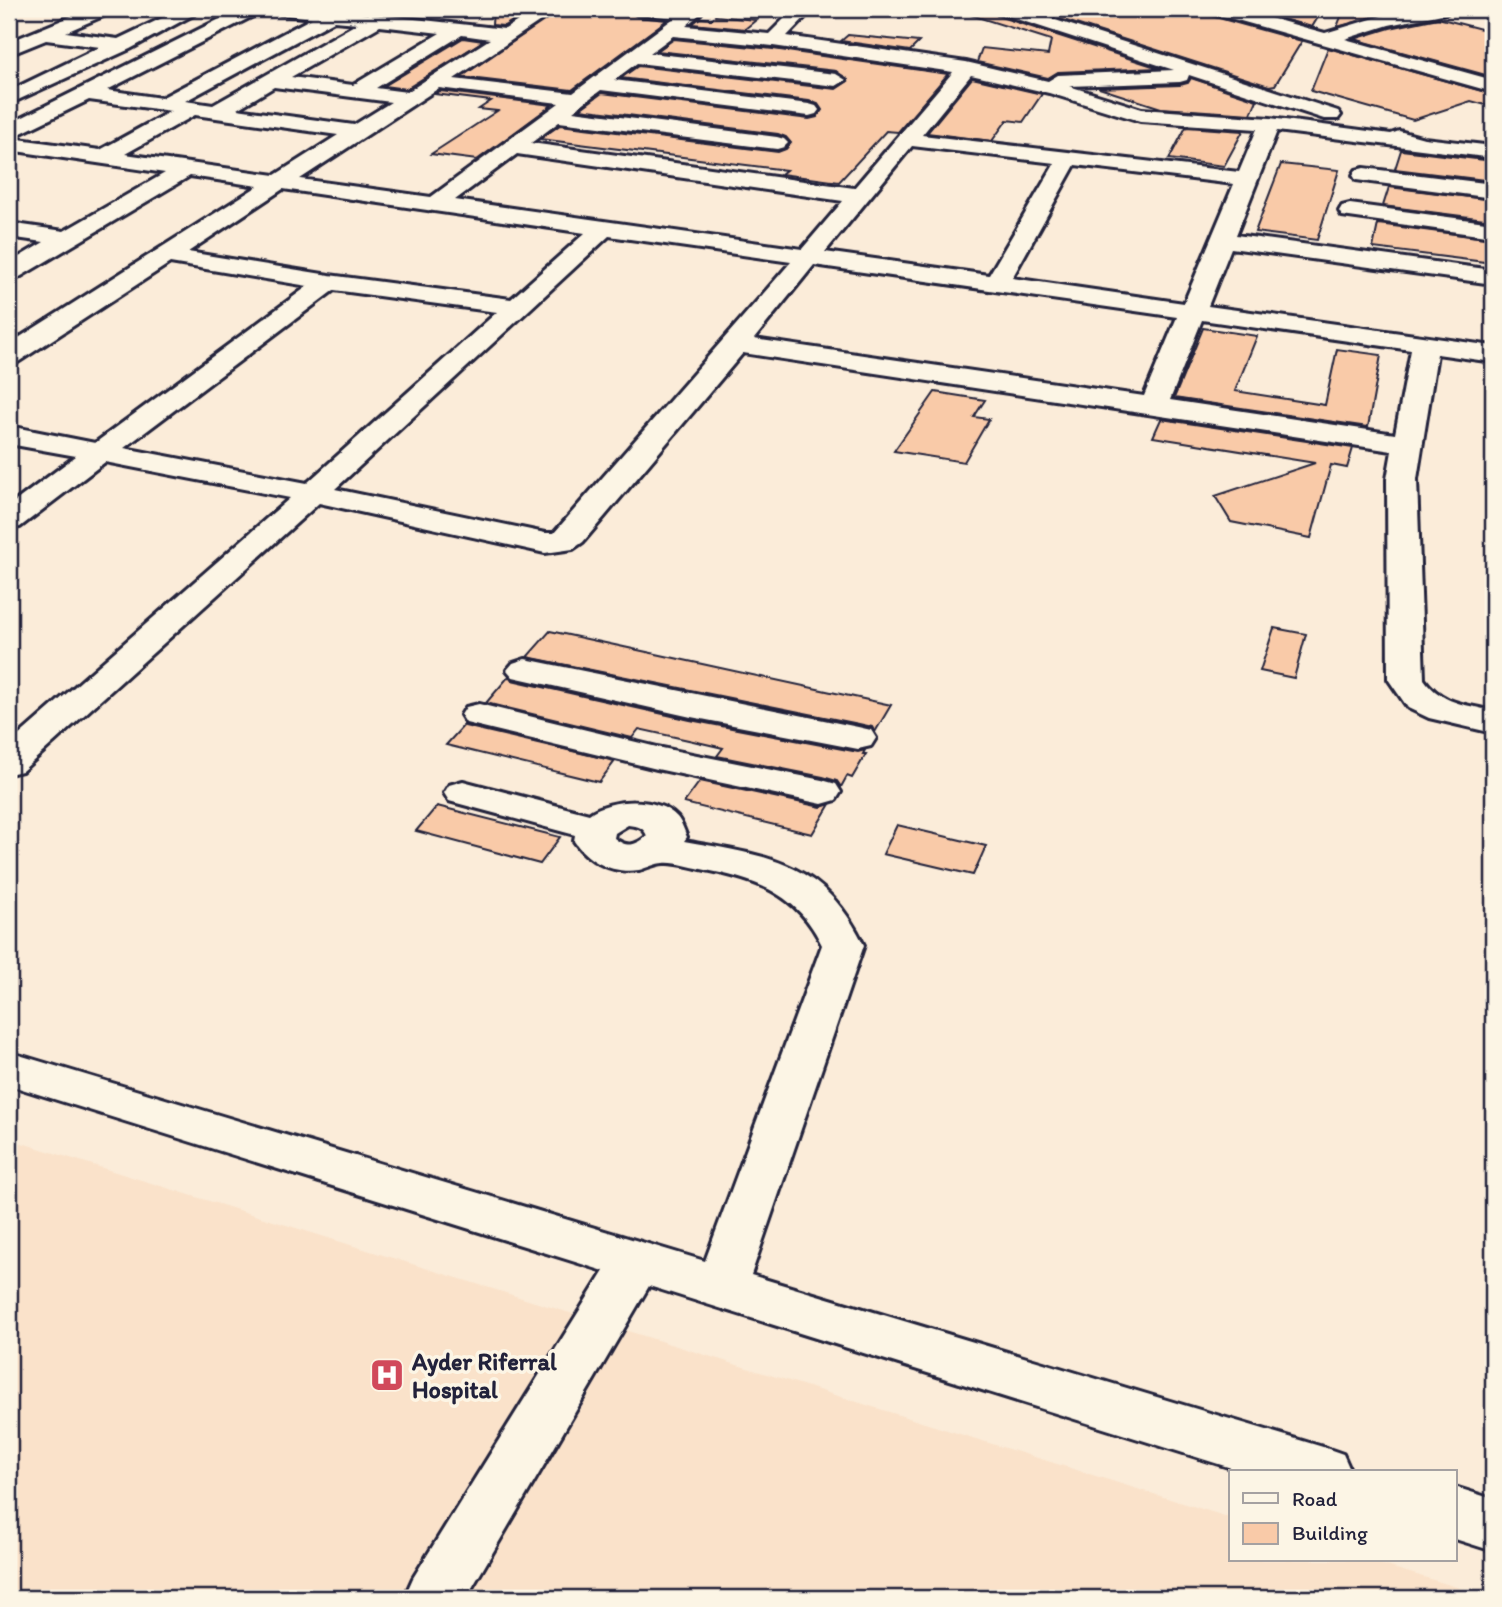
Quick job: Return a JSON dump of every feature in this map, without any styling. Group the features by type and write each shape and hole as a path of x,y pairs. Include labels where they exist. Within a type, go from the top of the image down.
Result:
{"street":[{"path":"9,49 104,9"},
{"path":"9,98 195,9"},
{"path":"9,132 253,9"},
{"path":"280,9 325,12 507,35"},
{"path":"9,356 549,9"},
{"path":"637,9 694,12"},
{"path":"773,40 804,9"},
{"path":"1004,9 1422,144"},
{"path":"1218,9 1331,37 1385,20 1441,9"},
{"path":"1240,9 1493,84"},
{"path":"165,104 325,12"},
{"path":"436,204 694,12"},
{"path":"218,111 377,20"},
{"path":"355,92 458,30"},
{"path":"671,30 773,40 966,68 1028,82 1140,115 1270,124 1493,152"},
{"path":"44,34 170,52"},
{"path":"737,178 777,143 860,52"},
{"path":"633,57 836,80"},
{"path":"9,435 313,493 545,543 562,542 572,535 736,344 966,68"},
{"path":"1028,82 1207,75"},
{"path":"272,81 410,98"},
{"path":"434,82 576,99"},
{"path":"596,84 809,110"},
{"path":"85,93 357,132"},
{"path":"104,157 192,108"},
{"path":"554,115 777,143"},
{"path":"1153,407 1190,312 1223,240 1245,179 1270,124"},
{"path":"135,139 175,144"},
{"path":"906,139 1245,179"},
{"path":"1338,255 1350,211 1376,139"},
{"path":"9,144 1493,354"},
{"path":"513,148 859,195"},
{"path":"283,159 310,162"},
{"path":"996,285 1068,159"},
{"path":"9,273 187,169"},
{"path":"1364,175 1493,191"},
{"path":"1350,211 1493,230"},
{"path":"9,762 313,493 604,228"},
{"path":"9,230 69,239"},
{"path":"1223,240 1493,277"},
{"path":"165,255 329,282 516,307"},
{"path":"9,520 329,282"},
{"path":"736,344 1407,444"},
{"path":"1425,345 1402,480 1406,679 1421,700 1442,710 1493,722"},
{"path":"525,670 858,738"},
{"path":"612,821 691,706"},
{"path":"479,715 657,758 822,792"},
{"path":"463,793 612,821 648,816 662,824 667,836 659,849 758,867 809,897 831,920 843,945 721,1287"},
{"path":"9,1068 1316,1470"},
{"path":"433,1598 637,1261"},
{"path":"1456,1513 1493,1525"}],"shaded area":[{"name":"Ayder Riferral Hospital","path":"9,1139 1229,1517 1229,1562 1374,1562 1493,1598 9,1598"}],"building":[{"path":"493,9 532,9 504,26 492,25"},
{"path":"560,9 626,9 637,17 667,20 572,90 461,77"},
{"path":"972,9 992,9 997,16 1159,68 1058,72 1048,78 977,62 982,48 1048,55 1051,40 971,15"},
{"path":"1029,9 1206,9 1211,16 1302,41 1275,85 1269,86"},
{"path":"1246,9 1323,9 1312,27"},
{"path":"1344,9 1403,9 1337,27"},
{"path":"715,16 756,20 745,29 692,24 700,18 711,19"},
{"path":"1438,18 1493,32 1493,77 1354,39 1390,28"},
{"path":"848,35 919,42 910,51 841,41"},
{"path":"463,38 483,41 406,89 384,86"},
{"path":"674,39 773,49 948,74 898,132 886,131 839,182 781,174 786,170 540,139 560,125 778,152 791,143 778,134 580,109 602,93 809,119 817,117 822,110 818,104 809,101 621,78 638,66 836,89 848,81 836,71 657,51"},
{"path":"1328,48 1493,94 1493,107 1471,101 1413,120 1311,91"},
{"path":"972,78 1042,94 1023,122 1007,120 992,141 927,133"},
{"path":"1191,78 1257,100 1251,114 1161,108 1099,88 1180,85 1188,83"},
{"path":"440,91 552,105 477,160 431,154 497,111 479,109 491,101 435,94"},
{"path":"1186,127 1243,131 1224,166 1169,159"},
{"path":"1401,150 1493,161 1493,181 1395,169"},
{"path":"1281,164 1339,170 1317,240 1255,232"},
{"path":"1389,187 1493,200 1493,220 1383,206"},
{"path":"1378,224 1493,239 1493,263 1373,248"},
{"path":"1203,328 1257,336 1235,391 1325,405 1337,349 1381,355 1368,427 1174,398"},
{"path":"935,392 985,400 974,417 989,419 964,462 894,451"},
{"path":"1161,419 1353,448 1347,468 1331,465 1311,538 1231,522 1215,496 1315,463 1153,437"},
{"path":"1274,628 1306,634 1294,678 1260,671"},
{"path":"550,631 891,705 875,732 872,727 859,724 527,657"},
{"path":"509,676 512,680 690,720 858,752 865,750 863,754 866,754 852,778 847,776 841,787 837,781 823,777 717,756 723,748 639,729 632,738 486,703"},
{"path":"464,725 615,761 599,782 446,745"},
{"path":"700,781 821,807 830,804 812,834 684,803"},
{"path":"437,806 560,837 540,864 416,831"},
{"path":"897,825 986,846 973,875 883,854"}],"place":[{"name":"Ayder Riferral Hospital","path":"387,1375"}]}
